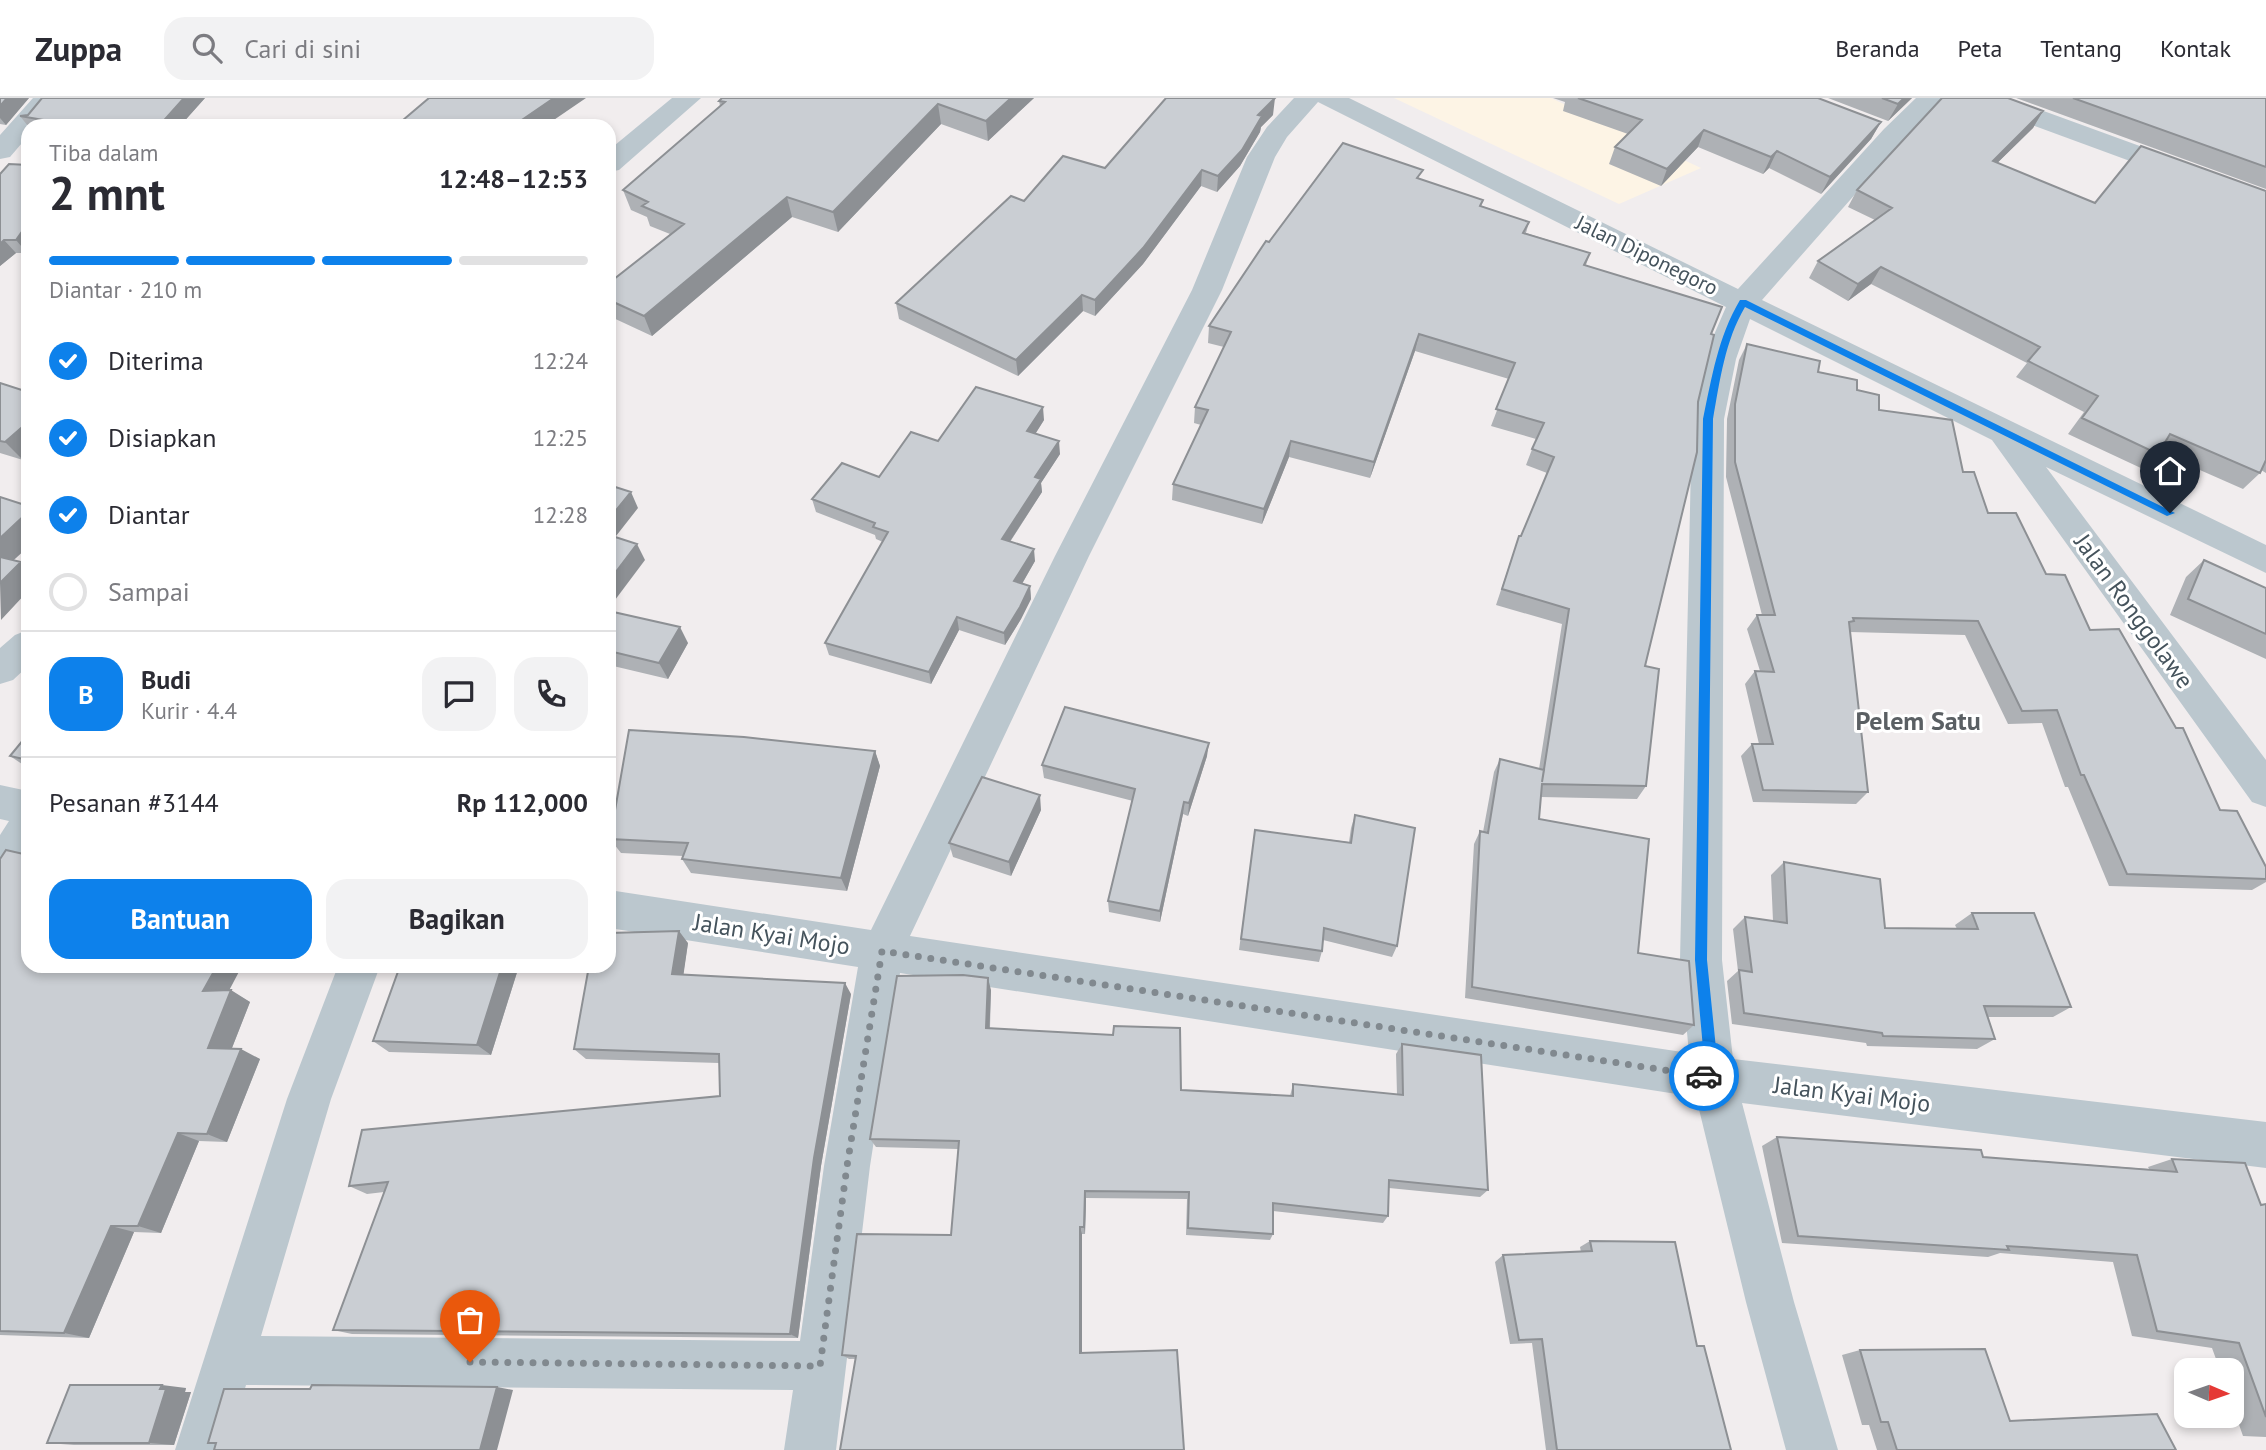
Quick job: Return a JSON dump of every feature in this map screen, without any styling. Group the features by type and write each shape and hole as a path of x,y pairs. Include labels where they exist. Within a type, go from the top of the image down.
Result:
{"street":[{"path":"28,119 47,98"},
{"path":"616,158 688,98"},
{"path":"810,1450 847,1166 882,951 1072,556 1207,290 1261,157 1276,133 1308,98"},
{"name":"Jalan Diponegoro","path":"1329,98 2003,432 2266,559"},
{"path":"1812,1450 1770,1302 1713,1078 1701,960 1708,419 1720,356 1730,326 1743,302 1882,130 1931,98"},
{"path":"1984,98 2266,202"},
{"path":"0,151 21,127"},
{"name":"Jalan Ronggolawe","path":"2003,432 2266,790"},
{"path":"0,669 21,651"},
{"path":"0,802 21,806"},
{"path":"0,871 21,836"},
{"name":"Jalan Kyai Mojo","path":"616,910 1713,1078 2266,1145"},
{"path":"201,1450 309,1099 356,973"},
{"path":"227,1360 820,1366"}],"shaded area":[{"path":"1394,98 1551,98 1701,168 1619,204"}],"building":[{"path":"42,98 184,98 165,119 38,119 20,116 28,115"},
{"path":"429,98 554,98 523,119 404,119"},
{"path":"722,98 1011,98 986,121 938,104 833,212 787,197 644,316 616,303 616,277 684,224 642,206 648,202 623,190 725,102 719,101"},
{"path":"1166,98 1275,98 1258,115 1262,116 1242,150 1218,176 1202,170 1143,248 1095,300 1082,295 1016,360 896,303 1011,196 1024,201 1063,156 1105,168"},
{"path":"1578,98 1818,98 1881,122 1830,177 1777,151 1771,157 1704,130 1667,169 1615,147 1642,120"},
{"path":"1882,98 1904,98 1898,104"},
{"path":"1942,98 2008,98 2043,111 1993,161 2095,203 2141,146 2266,191 2266,460 2260,473 2170,434 2158,454 2082,418 2098,396 2028,361 2040,347 1881,267 1858,284 1818,261 1892,208 1857,190"},
{"path":"2073,98 2266,98 2266,167"},
{"path":"1343,143 1423,170 1417,178 1483,200 1480,206 1529,222 1523,233 1590,253 1584,265 1722,307 1711,334 1714,335 1698,402 1697,452 1645,666 1659,669 1646,786 1542,784 1539,819 1649,839 1638,953 1689,961 1694,1025 1472,987 1480,831 1488,833 1500,759 1544,770 1569,609 1502,589 1519,536 1554,457 1532,449 1544,423 1496,409 1515,363 1419,334 1374,462 1291,441 1264,509 1173,484 1208,410 1195,407 1231,332 1209,326 1266,241 1269,242"},
{"path":"9,164 21,165 21,233 16,240 4,240 0,244 0,174"},
{"path":"1747,344 1820,361 1818,372 1857,380 1857,390 1879,395 1879,410 1952,420 1963,472 1974,472 1988,513 2016,513 2046,574 2065,575 2090,630 2119,629 2176,728 2183,728 2220,810 2237,811 2266,867 2266,879 2127,874 2084,775 2081,775 2057,710 2022,711 1978,621 1853,618 1854,621 1849,622 1868,792 1763,790 1752,744 1773,744 1755,671 1774,672 1757,615 1775,615 1735,462 1735,404"},
{"path":"0,383 21,390 21,428 5,442 0,441"},
{"path":"976,387 1043,407 1027,431 1059,441 1035,477 1041,479 1002,539 1034,549 1014,581 1030,586 1020,607 1004,633 957,617 929,672 825,643 888,532 873,527 875,523 812,499 842,463 879,477 911,432 938,441"},
{"path":"616,487 631,492 616,510"},
{"path":"0,497 21,504 21,518 0,538"},
{"path":"616,537 637,544 616,572"},
{"path":"0,557 21,562 0,583"},
{"path":"2204,560 2266,588 2266,634 2188,599"},
{"path":"616,613 680,627 659,663 616,653"},
{"path":"1065,707 1209,743 1189,803 1184,802 1160,911 1108,901 1135,789 1042,765"},
{"path":"629,730 744,737 875,751 841,878 682,859 688,843 616,839 616,805"},
{"path":"21,743 21,758 10,756"},
{"path":"982,777 1040,795 1009,862 949,843"},
{"path":"1355,815 1415,828 1397,946 1324,928 1322,951 1241,939 1255,830 1351,843"},
{"path":"6,850 21,853 21,973 213,973 203,991 231,990 208,1048 241,1049 207,1134 178,1133 138,1226 111,1226 64,1333 0,1331 0,859"},
{"path":"1784,862 1880,879 1885,928 1978,929 1972,913 2034,913 2071,1007 1984,1006 1995,1039 1883,1036 1882,1033 1744,1013 1739,970 1752,972 1745,917 1787,923"},
{"path":"679,931 672,974 845,983 814,1158 790,1334 333,1330 388,1182 349,1186 362,1130 720,1096 719,1054 574,1049 588,973 616,973 616,933"},
{"path":"397,973 500,973 477,1045 373,1041"},
{"path":"963,975 988,978 986,1028 1113,1035 1114,1026 1180,1028 1181,1090 1293,1096 1293,1084 1403,1095 1402,1044 1481,1055 1488,1190 1389,1180 1388,1216 1273,1203 1273,1234 1188,1228 1189,1192 1085,1191 1084,1227 1080,1227 1080,1353 1177,1350 1184,1450 840,1450 856,1356 842,1355 857,1234 951,1235 959,1141 870,1139 897,976"},
{"path":"1777,1137 1981,1150 1983,1157 2177,1172 2172,1159 2245,1163 2261,1205 2266,1204 2266,1417 2239,1343 2157,1331 2137,1255 2007,1246 2009,1250 1798,1236"},
{"path":"1590,1241 1675,1242 1697,1346 1704,1346 1731,1450 1557,1450 1542,1339 1519,1340 1503,1255 1592,1251"},
{"path":"1985,1349 2010,1421 2157,1414 2176,1450 1897,1450 1888,1422 1881,1422 1860,1350"},
{"path":"70,1385 162,1385 160,1389 166,1389 149,1443 47,1443"},
{"path":"312,1385 497,1387 480,1450 214,1450 216,1443 208,1443 224,1389 310,1389"}],"way so far":[{"path":"470,1362 820,1366 847,1166 882,951 1704,1076"}],"district":[{"name":"Pelem Satu","path":"1918,720"}],"route":[{"path":"1704,1076 1713,1078 1701,960 1708,419 1720,356 1730,326 1743,302 2170,513"}]}
